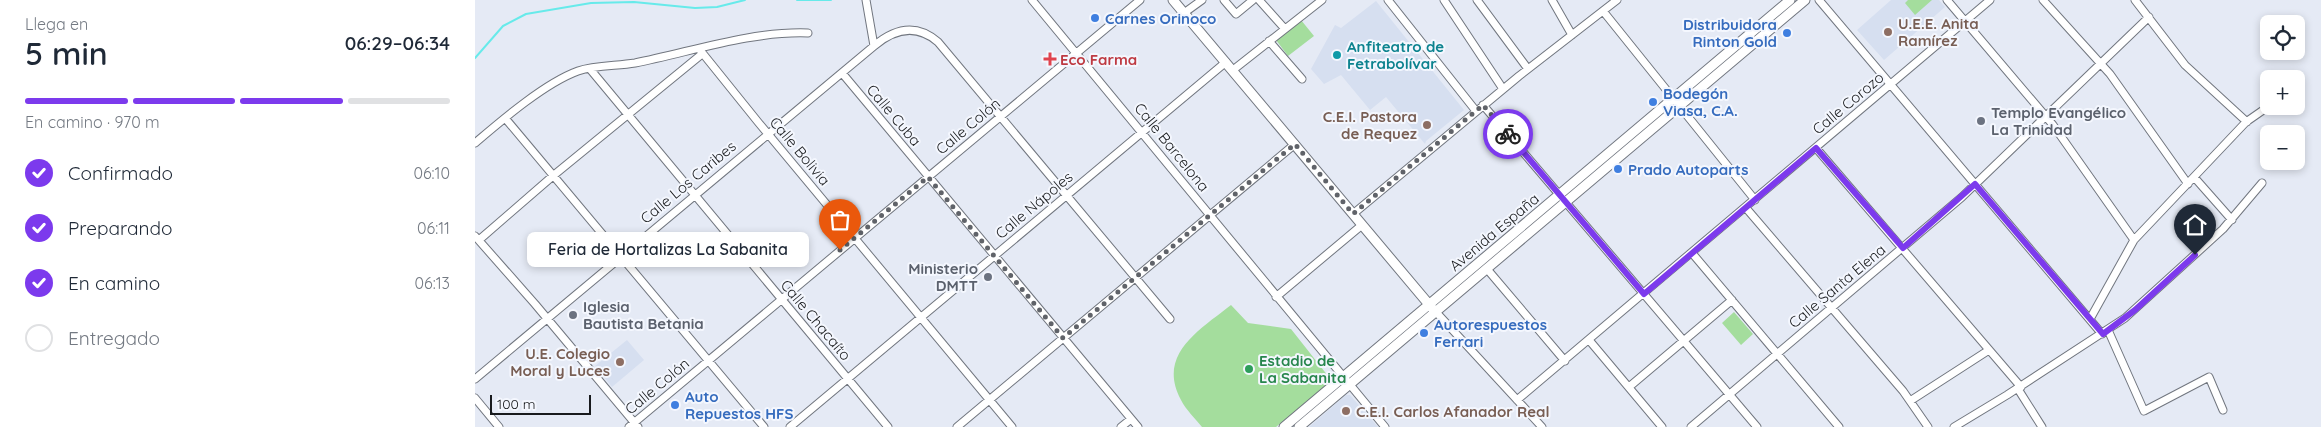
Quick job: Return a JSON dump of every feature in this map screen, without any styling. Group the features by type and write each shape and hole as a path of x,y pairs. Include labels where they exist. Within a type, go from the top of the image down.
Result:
{"main road":[{"path":"1173,0 1436,312"},
{"name":"Avenida España","path":"1284,427 1790,0"},
{"name":"Avenida España","path":"1299,427 1805,0"}],"street":[{"path":"866,0 873,46"},
{"name":"Calle Barcelona","path":"1032,0 1385,427"},
{"name":"Calle Colón","path":"634,425 781,299 1140,0"},
{"path":"1184,13 1202,0"},
{"path":"1224,0 1235,14 1253,0"},
{"path":"1259,0 1285,29"},
{"path":"1233,70 1322,0"},
{"path":"1388,0 1476,111"},
{"path":"1444,0 1503,89"},
{"path":"1477,0 1528,69"},
{"path":"1552,0 1572,35"},
{"path":"1353,214 1483,105 1617,0"},
{"path":"1819,0 2090,318 2105,332 2144,411 2209,378 2223,410"},
{"path":"1947,0 2046,117 2134,240"},
{"name":"Calle Corozo","path":"1517,400 1990,0"},
{"path":"2043,0 2100,63 2188,184"},
{"path":"2135,0 2185,65 2247,122"},
{"path":"1603,11 1755,200"},
{"name":"Calle Santa Elena","path":"1691,427 1833,308 1975,184 2149,17"},
{"name":"Calle Los Caribes","path":"475,379 873,46 894,32 909,30 925,33 938,42 1170,318"},
{"path":"475,143 505,118 567,76 590,69 701,52 740,39 790,32 808,33"},
{"path":"1269,41 1302,79"},
{"path":"634,425 547,318 477,238 701,52"},
{"name":"Calle Bolivia","path":"701,52 1012,427"},
{"name":"Calle Nápoles","path":"790,427 1226,62"},
{"name":"Calle Chacaíto","path":"590,69 888,427"},
{"name":"Calle Cuba","path":"841,73 1138,427"},
{"path":"1483,105 1757,427"},
{"path":"2090,318 2134,240 2247,122 2260,113"},
{"path":"505,118 764,427"},
{"path":"957,427 1295,144"},
{"path":"1816,148 1989,350 2019,388 2042,427"},
{"path":"2193,177 2232,220"},
{"path":"1955,427 2105,332 2141,304 2232,220 2262,183"},
{"path":"1746,208 1833,308 1910,401 1928,427"},
{"path":"1277,297 1362,225"},
{"path":"1692,253 1839,427"},
{"path":"1487,269 1565,361"},
{"path":"1629,387 1732,300"},
{"path":"1436,312 1539,426"},
{"path":"1589,340 1662,427"},
{"path":"1910,401 1989,350"},
{"path":"475,398 499,427"},
{"path":"1121,427 1131,419"}],"shaded area":[{"name":"U.E.E. Anita Ramírez","path":"1891,0 1939,0 1945,7 1884,60 1857,30"},
{"path":"1376,1 1464,110 1426,141 1425,144 1386,97 1370,110 1341,75 1324,84 1311,69 1335,25 1341,28"},
{"name":"U.E. Colegio Moral y Luces","path":"627,340 644,360 612,387 595,366"},
{"name":"C.E.I. Carlos Afanador Real","path":"1346,395 1350,395 1378,427 1309,427"}],"green space":[{"path":"1908,0 1932,0 1915,15 1905,3"},
{"path":"1301,20 1314,36 1288,56 1276,40"},
{"path":"1533,222 1529,229 1442,299"},
{"name":"Estadio de La Sabanita","path":"1231,305 1248,323 1291,329 1332,381 1276,427 1202,427 1183,404 1175,384 1174,369 1178,356 1185,344 1195,333"},
{"path":"1734,312 1753,334 1741,345 1722,323"}],"waterway":[{"path":"475,58 503,26 526,14 591,3 634,2 695,8 717,7 745,0"},
{"path":"797,0 831,0"}],"way so far":[{"path":"840,250 928,177 1063,338 1295,144 1353,214 1483,105 1508,134"}],"place":[{"name":"Carnes Orinoco","path":"1095,18"},
{"name":"U.E.E. Anita Ramírez","path":"1888,32"},
{"name":"Distribuidora Rinton Gold","path":"1787,33"},
{"name":"Anfiteatro de Fetrabolívar","path":"1337,55"},
{"name":"Eco Farma","path":"1050,59"},
{"name":"Bodegón Viasa, C.A.","path":"1653,102"},
{"name":"Templo Evangélico La Trinidad","path":"1981,121"},
{"name":"C.E.I. Pastora de Requez","path":"1427,125"},
{"name":"Prado Autoparts","path":"1618,169"},
{"name":"Feria de Hortalizas La Sabanita","path":"840,250"},
{"name":"Ministerio DMTT","path":"988,277"},
{"name":"Iglesia Bautista Betania","path":"573,315"},
{"name":"Autorespuestos Ferrari","path":"1424,333"},
{"name":"U.E. Colegio Moral y Luces","path":"620,362"},
{"name":"Estadio de La Sabanita","path":"1249,369"},
{"name":"Auto Repuestos HFS","path":"675,405"},
{"name":"C.E.I. Carlos Afanador Real","path":"1346,411"}],"route":[{"path":"1508,134 1644,294 1816,148 1903,248 1975,184 2103,334 2135,310 2195,255"}]}
